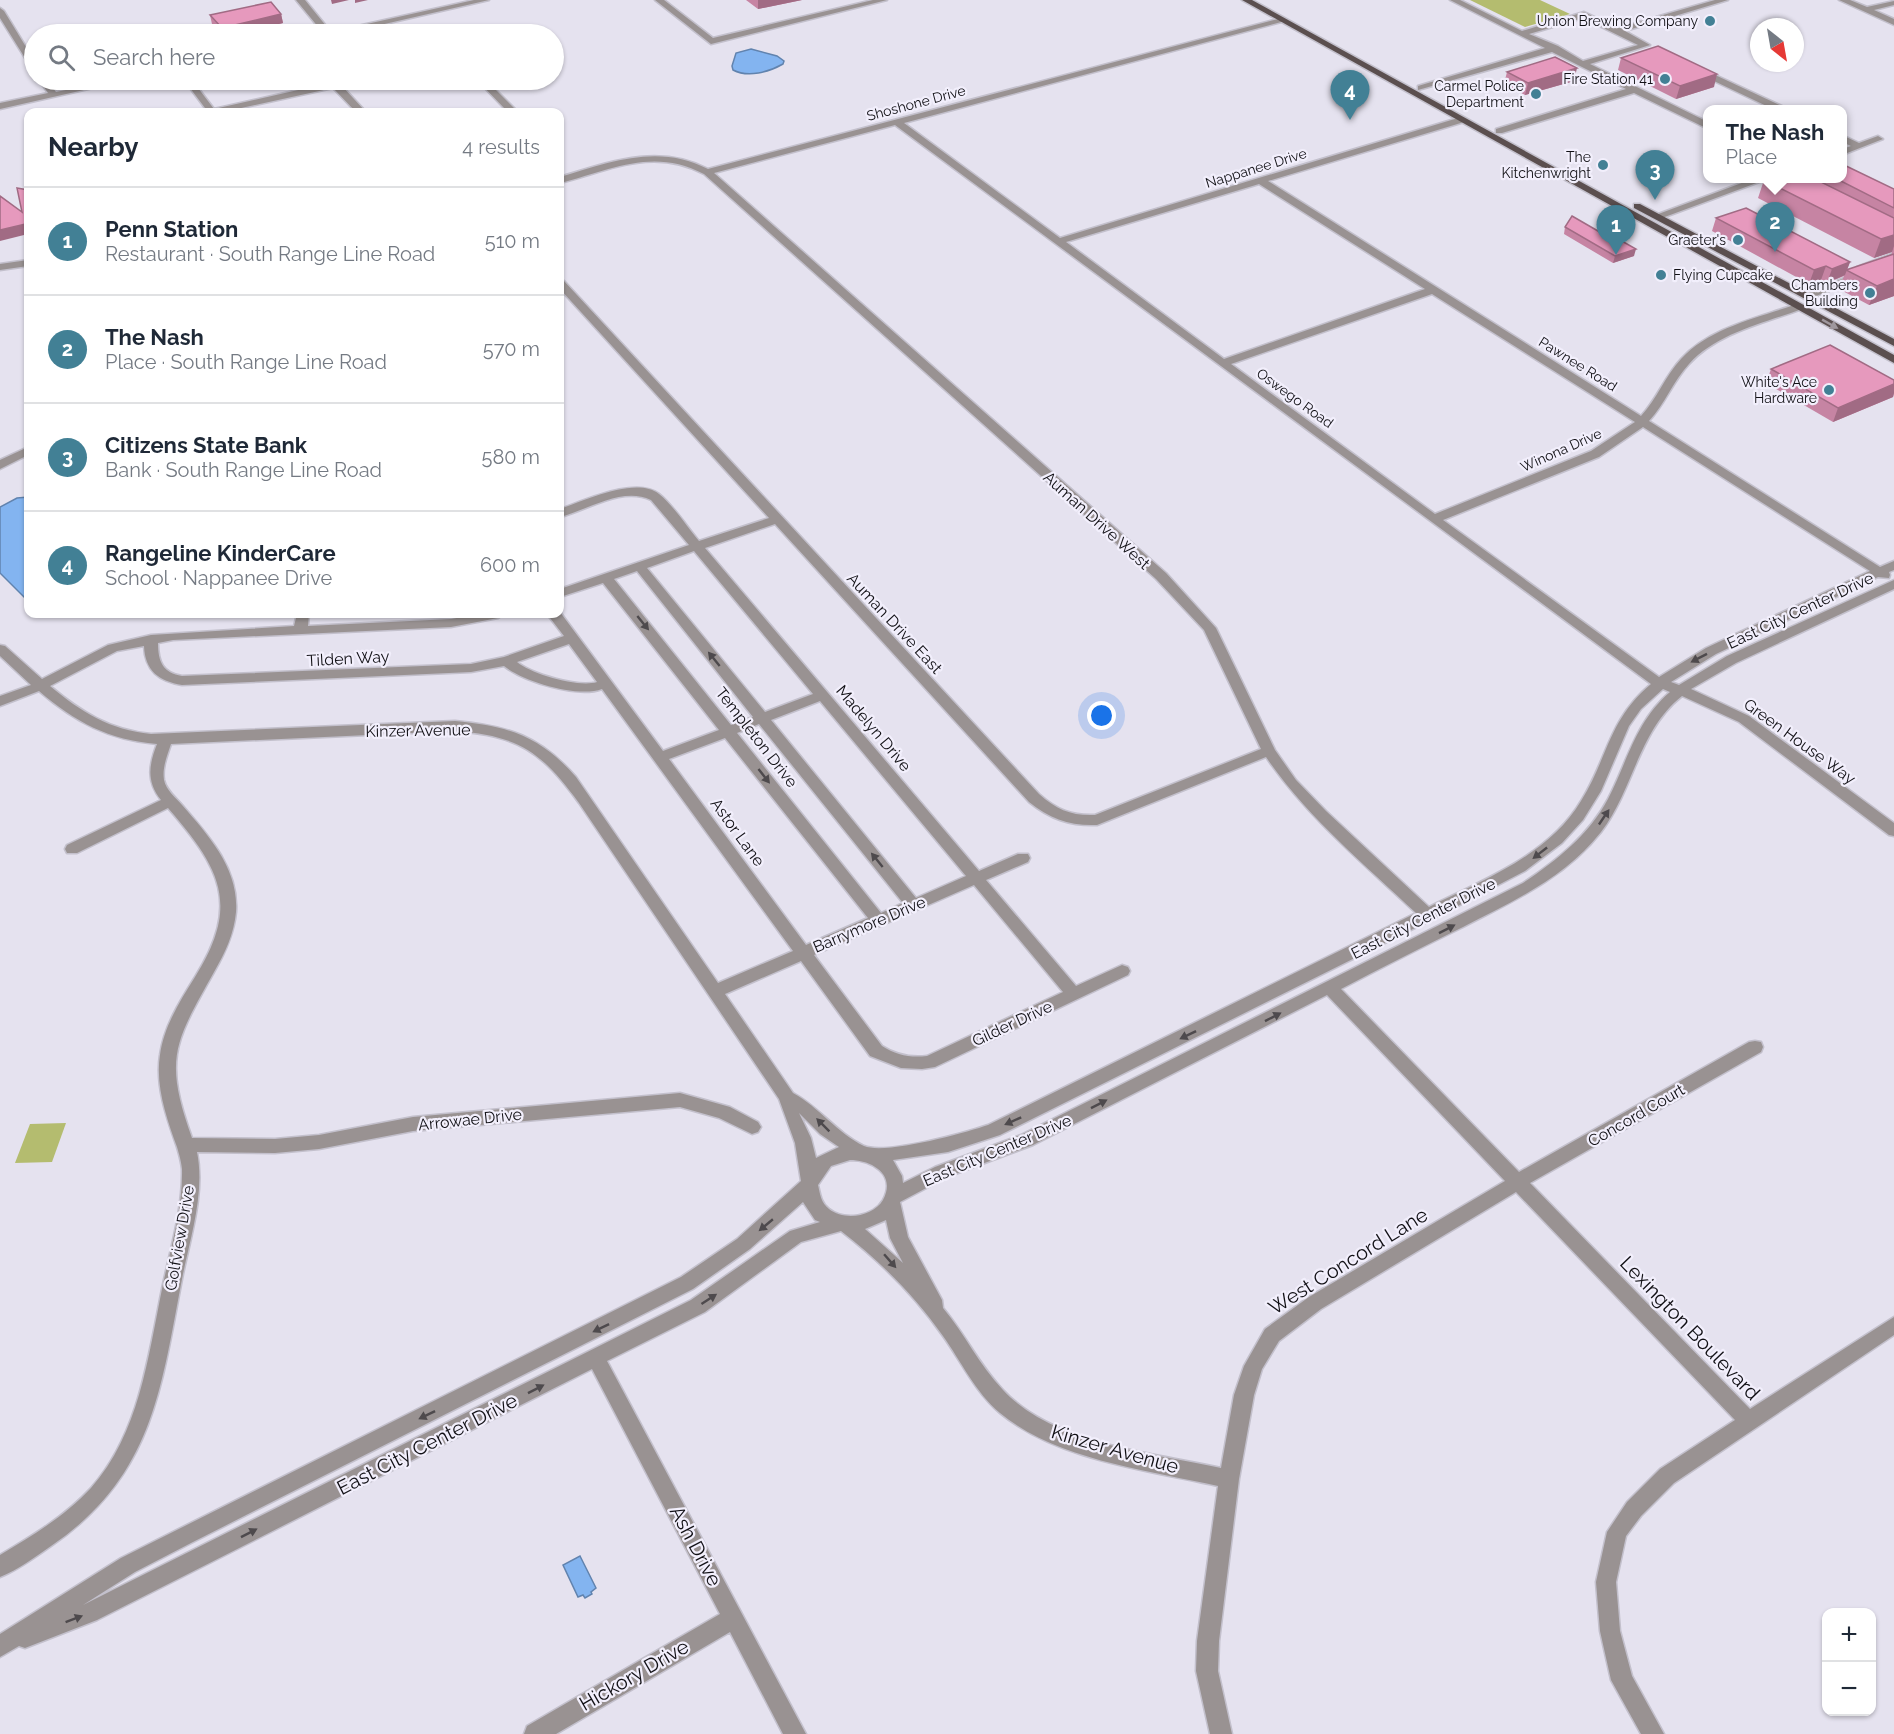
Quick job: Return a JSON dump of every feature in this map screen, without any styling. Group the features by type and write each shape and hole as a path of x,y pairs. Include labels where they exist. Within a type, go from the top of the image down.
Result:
{"main road":[{"path":"1246,0 1894,360"},
{"path":"1259,0 1894,343"}],"street":[{"path":"300,0 322,24"},
{"path":"374,24 486,0"},
{"path":"658,0 711,40 883,0"},
{"path":"1454,0 1555,48 1703,124"},
{"path":"1617,31 1724,0"},
{"path":"1843,0 1894,22"},
{"path":"1865,10 1894,3"},
{"path":"431,4 441,9"},
{"path":"0,12 24,50"},
{"path":"1523,33 1584,15 1656,50"},
{"name":"Shoshone Drive","path":"707,172 1281,21"},
{"path":"1584,63 1646,45"},
{"path":"1421,88 1555,48"},
{"path":"1686,64 1772,105"},
{"path":"1499,131 1636,89"},
{"path":"50,90 54,95"},
{"path":"0,106 77,90"},
{"path":"196,90 209,108"},
{"path":"228,108 301,90"},
{"path":"340,90 357,108"},
{"path":"491,90 509,108"},
{"name":"Nappanee Drive","path":"1059,241 1461,120"},
{"name":"Oswego Road","path":"897,122 1658,684 1679,691"},
{"path":"1847,150 1878,139"},
{"path":"1847,140 1859,146"},
{"path":"564,179 635,160 663,156 690,162 707,172"},
{"name":"Auman Drive West","path":"707,172 1143,560 1188,603 1209,628 1222,651 1269,751 1303,797 1428,915"},
{"name":"Pawnee Road","path":"1261,181 1894,583"},
{"path":"1658,216 1752,183"},
{"path":"1807,296 1852,278 1860,269 1894,256"},
{"path":"0,267 24,264"},
{"name":"Auman Drive East","path":"564,287 1049,812 1079,821 1097,820 1269,751"},
{"path":"1222,363 1433,290"},
{"name":"Winona Drive","path":"1434,519 1595,454 1630,432 1641,422 1651,411 1675,372 1689,356 1703,346 1798,307"},
{"path":"0,465 24,453"},
{"name":"Madelyn Drive","path":"564,512 616,495 641,491 655,497 1074,994"},
{"path":"564,592 777,519"},
{"name":"East City Center Drive","path":"864,1153 903,1154 927,1151 994,1130 1507,875 1556,840 1584,808 1594,792 1611,745 1625,720 1658,684 1706,654 1894,565"},
{"name":"Templeton Drive","path":"639,566 913,905"},
{"name":"Templeton Drive","path":"606,578 878,920"},
{"name":"East City Center Drive","path":"892,1200 941,1172 1027,1140 1543,878 1585,842 1609,811 1642,734 1663,706 1679,691 1714,669 1894,583"},
{"path":"300,631 302,618"},
{"path":"0,701 40,686 113,648 151,639 173,636 451,623 477,618"},
{"name":"Astor Lane","path":"557,618 876,1051 900,1062"},
{"name":"Tilden Way","path":"151,639 150,658 156,669 169,677 186,681 442,670 507,661 572,638"},
{"name":"Kinzer Avenue","path":"0,649 40,686 83,717 108,730 165,740 455,726 502,732 528,742 550,756 569,778 787,1098 803,1140 808,1160 809,1183"},
{"path":"507,661 520,672 580,688 590,689 607,683"},
{"name":"Green House Way","path":"1679,691 1706,700 1744,719 1894,831"},
{"path":"661,757 823,695"},
{"name":"Golfview Drive","path":"0,1568 67,1525 99,1493 125,1455 141,1423 151,1385 189,1198 191,1174 171,1108 167,1085 168,1053 183,1012 222,943 229,918 226,886 220,864 160,789 156,779 157,765 165,740"},
{"path":"72,849 171,801"},
{"name":"Barrymore Drive","path":"715,991 1023,858"},
{"name":"Gilder Drive","path":"900,1062 915,1064 929,1062 1122,972"},
{"name":"Lexington Boulevard","path":"1330,988 1749,1421 1667,1476 1634,1509 1617,1532 1606,1582 1610,1631 1622,1680 1653,1734"},
{"name":"Concord Court","path":"1517,1183 1755,1047"},
{"name":"Kinzer Avenue","path":"787,1098 804,1107 826,1129 864,1153"},
{"name":"Arrowae Drive","path":"184,1145 275,1146 320,1142 413,1124 680,1100 724,1112 752,1127"},
{"path":"849,1152 864,1153 877,1158 891,1171 895,1188 892,1200 883,1212 872,1220 858,1224 833,1221 811,1203 809,1183 813,1172 828,1158 849,1152"},
{"name":"East City Center Drive","path":"0,1647 128,1565 687,1284 754,1235 809,1183"},
{"name":"West Concord Lane","path":"1221,1734 1207,1671 1208,1641 1229,1479 1244,1395 1253,1366 1272,1335 1315,1303 1517,1183"},
{"name":"Kinzer Avenue","path":"892,1200 899,1238 923,1279 942,1320"},
{"name":"East City Center Drive","path":"0,1647 90,1613 596,1359 698,1306 796,1236 844,1224"},
{"name":"Kinzer Avenue","path":"844,1224 886,1256 942,1320 993,1394 1022,1418 1054,1436 1103,1450 1229,1479"},
{"path":"1749,1421 1894,1325"},
{"name":"Ash Drive","path":"596,1359 795,1734"},
{"name":"Hickory Drive","path":"535,1734 734,1618"}],"green space":[{"path":"1470,0 1540,0 1570,14 1525,27"},
{"path":"66,1123 52,1162 15,1163 30,1124"}],"water":[{"path":"751,49 777,56 784,61 783,64 758,73 745,74 733,70 736,53"},
{"path":"24,497 24,597 0,573 0,507 17,498"},
{"path":"580,1556 596,1588 585,1598 583,1595 578,1597 563,1565"}],"building":[{"path":"271,2 281,14 239,24 218,24 210,15"},
{"path":"1658,46 1717,74 1680,86 1621,58"},
{"path":"1555,57 1577,68 1528,83 1507,72"},
{"path":"1847,166 1894,189 1894,208 1845,183 1847,183"},
{"path":"1770,183 1823,183 1894,218 1894,235 1881,239"},
{"path":"17,188 24,189 24,224 0,230 0,196 22,212"},
{"path":"1746,208 1850,262 1832,269 1826,266 1814,270 1716,218"},
{"path":"1572,216 1617,242 1620,240 1636,249 1615,256 1565,227"},
{"path":"1894,254 1894,279 1877,286 1846,270"},
{"path":"1830,345 1894,380 1894,384 1838,408 1771,369"}],"place":[{"name":"Union Brewing Company","path":"1710,21"},
{"name":"Fire Station 41","path":"1665,79"},
{"name":"Carmel Police Department","path":"1536,94"},
{"name":"Rangeline KinderCare","path":"1350,120"},
{"name":"The Kitchenwright","path":"1603,165"},
{"name":"Citizens State Bank","path":"1655,200"},
{"name":"Graeter's","path":"1738,240"},
{"name":"The Nash","path":"1775,252"},
{"name":"Penn Station","path":"1616,255"},
{"name":"Flying Cupcake","path":"1661,275"},
{"name":"Chambers Building","path":"1870,293"},
{"name":"White's Ace Hardware","path":"1829,390"}]}
